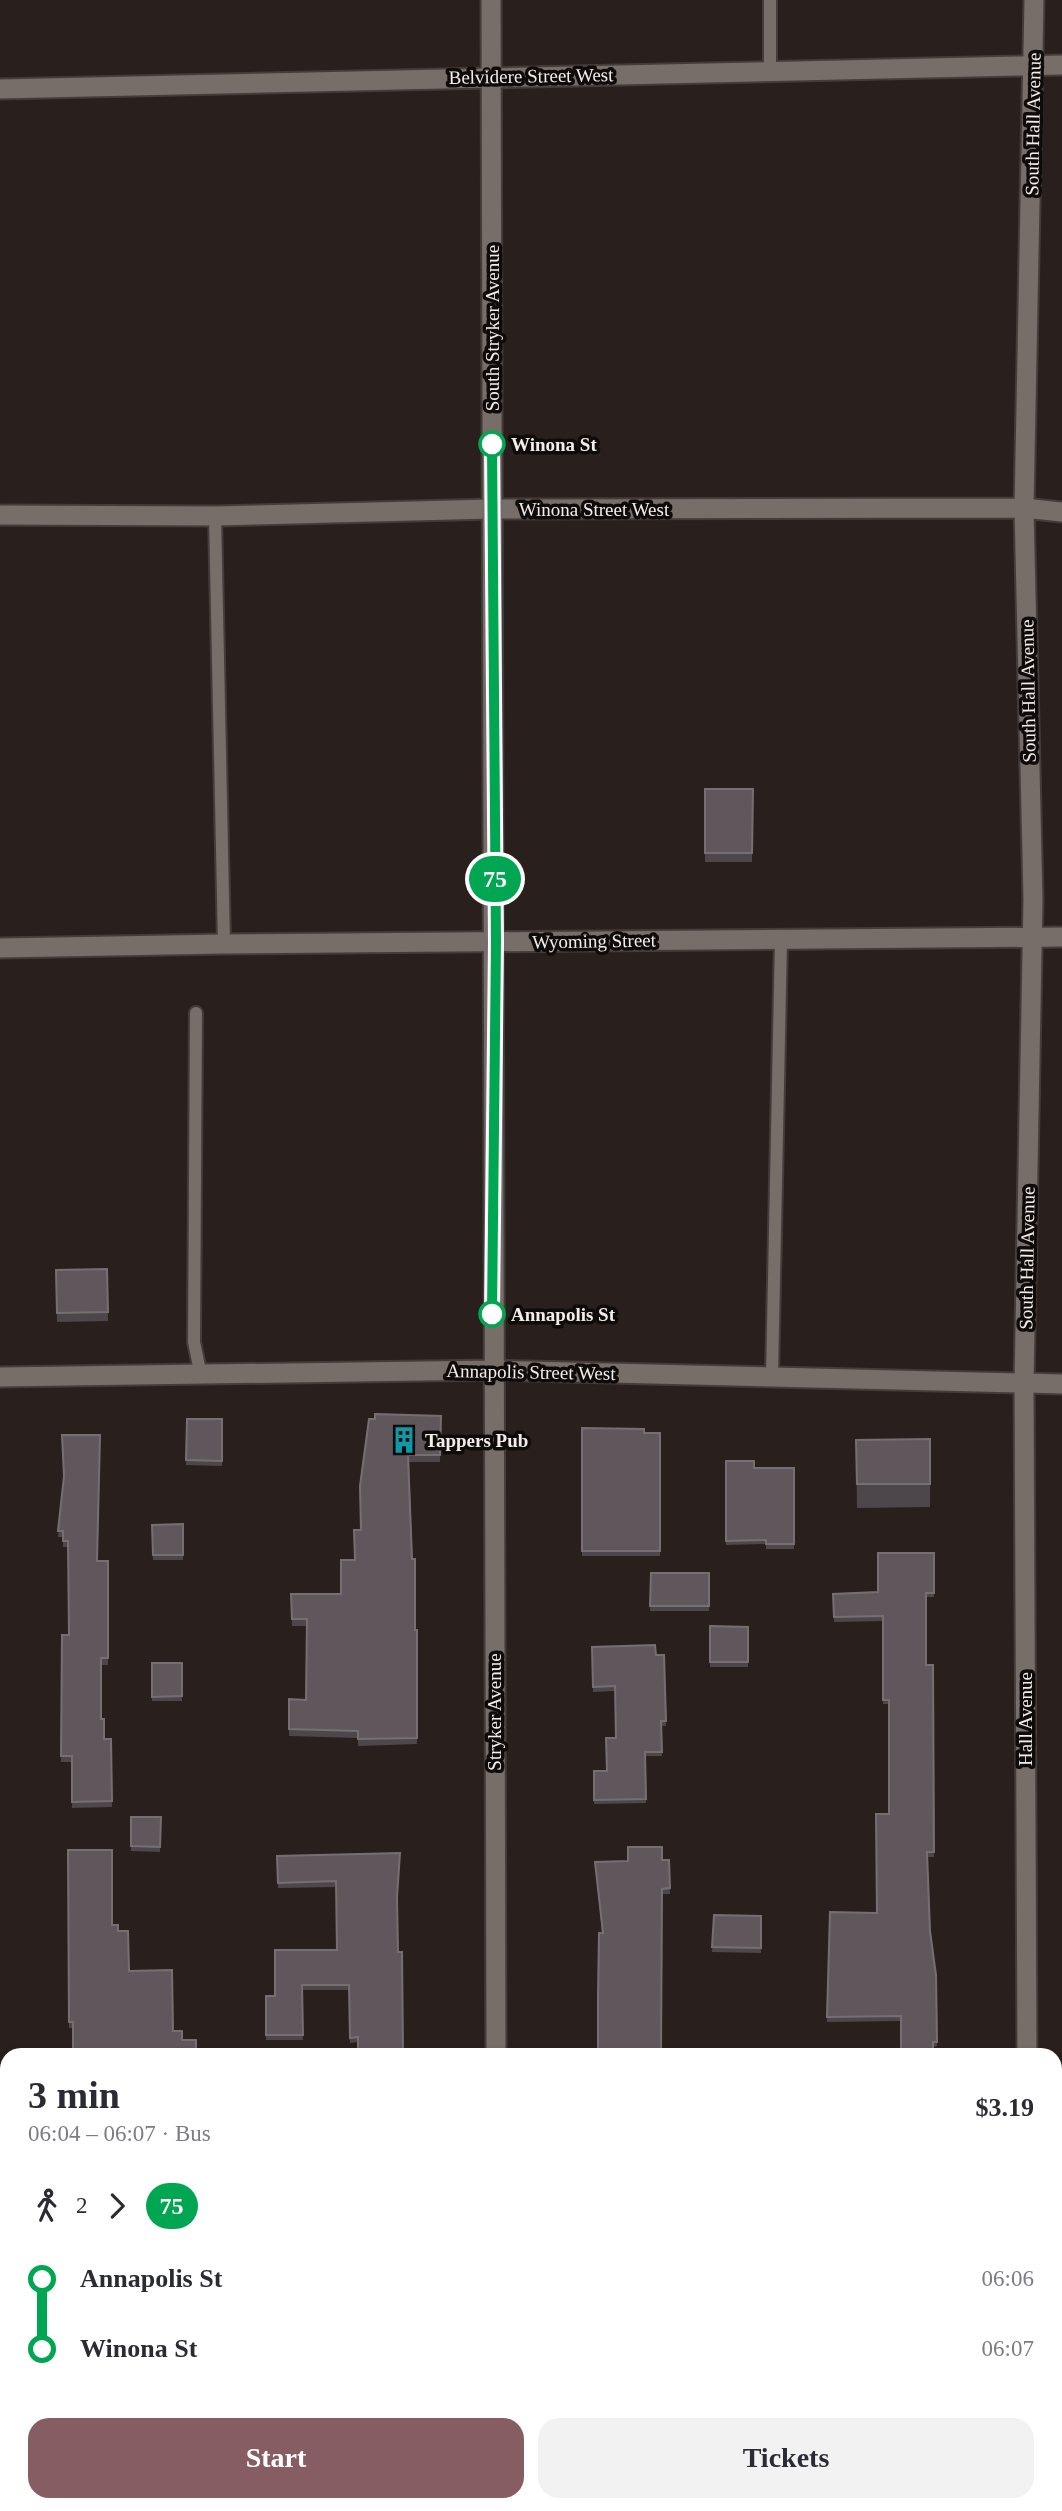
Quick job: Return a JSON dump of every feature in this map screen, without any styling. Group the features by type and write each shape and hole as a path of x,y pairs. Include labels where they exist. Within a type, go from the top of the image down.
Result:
{"street":[{"name":"South Stryker Avenue","path":"491,0 496,942 492,1370"},
{"name":"South Hall Avenue","path":"1024,1382 1033,937 1024,508 1035,65 1034,0"},
{"name":"Belvidere Street West","path":"0,89 1062,65"},
{"name":"Winona Street West","path":"0,515 215,516 492,509 1024,508 1062,512"},
{"name":"Wyoming Street","path":"0,948 1062,937"},
{"name":"Annapolis Street West","path":"0,1377 492,1370 1062,1384"},
{"name":"Stryker Avenue","path":"492,1370 496,2048"},
{"name":"Hall Avenue","path":"1024,1382 1027,2048"}],"lane":[{"path":"770,0 770,71"},
{"path":"215,516 224,944"},
{"path":"772,1376 781,939"},
{"path":"197,1013 194,1342 201,1376"}],"building":[{"path":"705,789 753,789 752,853 705,853"},
{"path":"107,1269 108,1312 57,1313 56,1270"},
{"path":"375,1414 441,1416 440,1455 408,1455 412,1559 415,1559 417,1738 358,1739 358,1731 289,1729 289,1699 306,1700 307,1619 292,1619 291,1594 341,1594 341,1560 355,1560 354,1530 361,1530 360,1486 369,1419 375,1419"},
{"path":"187,1419 222,1419 222,1461 186,1460"},
{"path":"582,1428 644,1429 644,1433 660,1433 660,1551 582,1551"},
{"path":"62,1435 100,1435 97,1561 108,1561 108,1658 101,1658 101,1719 104,1719 104,1739 111,1739 112,1801 72,1802 72,1756 61,1756 62,1635 69,1635 68,1541 63,1541 63,1531 58,1531 64,1476"},
{"path":"930,1439 930,1484 857,1484 856,1440"},
{"path":"726,1461 754,1461 754,1468 794,1468 794,1544 766,1544 766,1540 726,1541"},
{"path":"183,1524 183,1555 153,1555 152,1525"},
{"path":"878,1553 934,1553 934,1593 926,1593 926,1665 933,1665 934,1852 927,1852 930,1931 936,1975 937,2042 933,2042 933,2048 901,2048 901,2016 827,2017 830,1912 877,1913 876,1814 889,1814 889,1700 883,1700 883,1616 834,1617 833,1594 878,1592"},
{"path":"651,1573 709,1573 709,1606 650,1606"},
{"path":"710,1626 748,1627 748,1662 710,1662"},
{"path":"655,1645 656,1655 664,1655 666,1721 661,1721 662,1752 645,1752 646,1799 594,1800 594,1771 607,1771 606,1738 616,1738 615,1686 593,1687 592,1647"},
{"path":"152,1663 182,1663 182,1696 152,1697"},
{"path":"131,1817 161,1817 160,1847 131,1846"},
{"path":"628,1847 662,1847 662,1860 669,1860 670,1888 662,1889 661,2048 598,2048 599,1933 603,1933 595,1862 628,1861"},
{"path":"68,1850 112,1850 112,1925 118,1925 118,1931 128,1931 129,1971 172,1970 173,2031 182,2031 182,2040 196,2040 196,2048 73,2048 73,2022 69,2022"},
{"path":"400,1853 397,1897 398,1952 402,1952 403,2048 358,2048 358,2037 350,2038 349,1985 302,1985 303,2035 266,2035 266,1996 275,1996 275,1950 337,1950 336,1881 278,1883 277,1856"},
{"path":"714,1915 761,1916 761,1948 712,1947"}],"bus line":[{"name":"75","path":"492,444 496,942 492,1314"}],"place":[{"name":"Winona St","path":"492,444"},
{"name":"Annapolis St","path":"492,1314"},
{"name":"Tappers Pub","path":"404,1440"}]}
